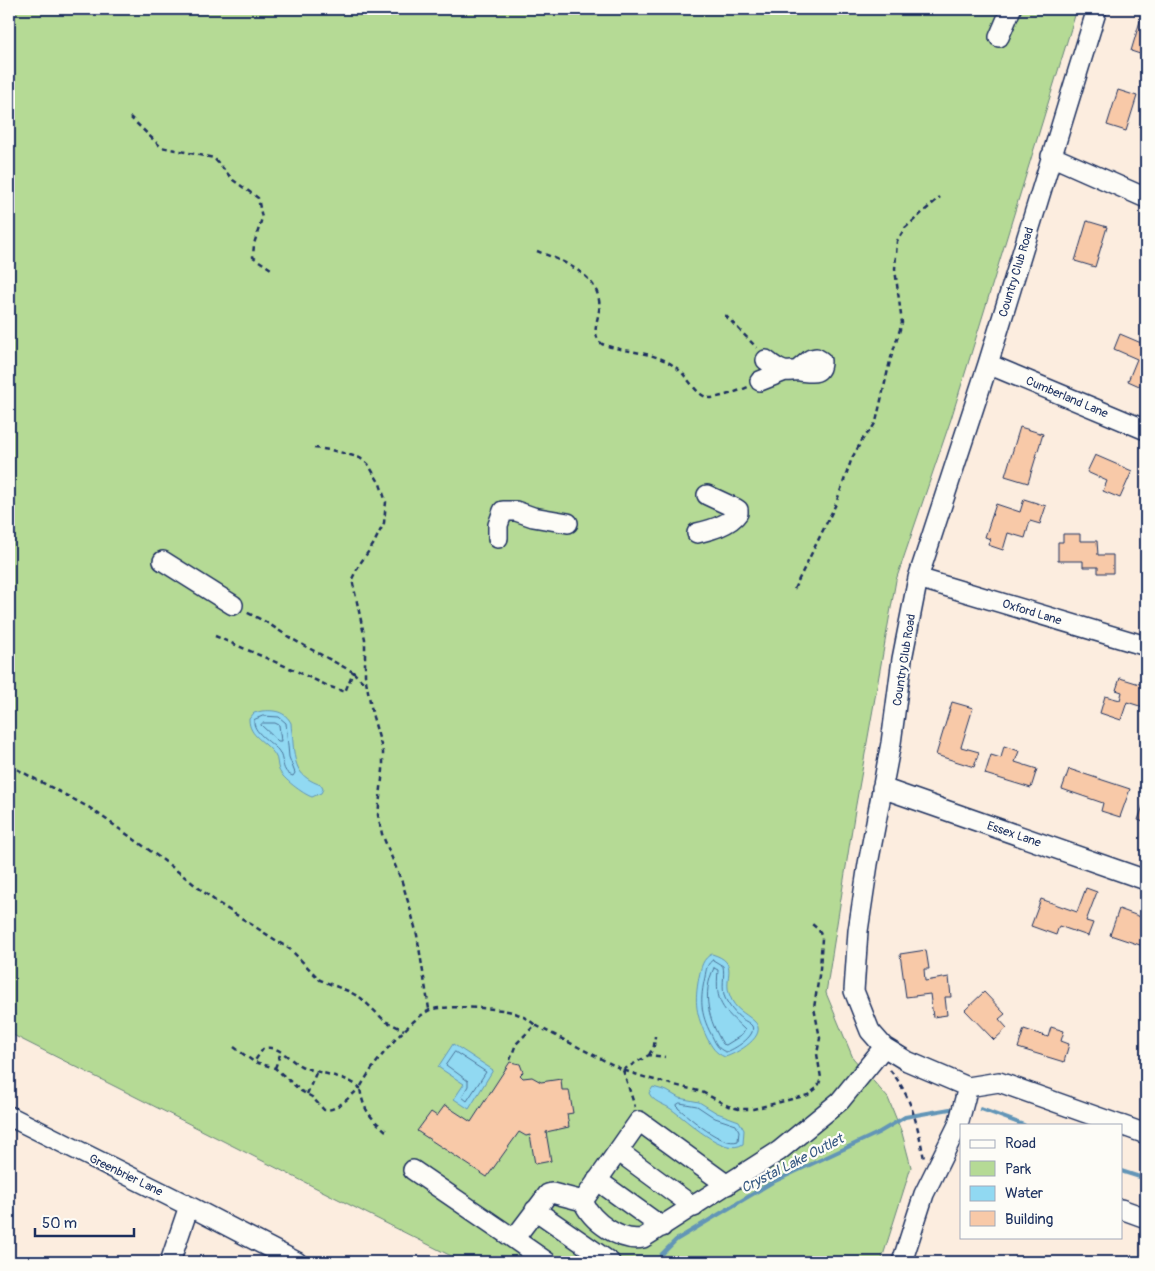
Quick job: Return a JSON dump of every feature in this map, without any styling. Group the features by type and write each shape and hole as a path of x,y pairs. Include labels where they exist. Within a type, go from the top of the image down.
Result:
{"street":[{"path":"1000,37 1011,9"},
{"name":"Country Club Road","path":"968,1087 907,1061 884,1047 870,1031 854,991 858,931 868,864 891,743 902,658 918,578 988,364 1097,9"},
{"path":"1051,156 1146,198"},
{"path":"760,380 792,371 766,360"},
{"name":"Cumberland Lane","path":"988,364 1146,430"},
{"path":"697,533 711,530 729,521 738,513 738,510 735,508 707,495"},
{"path":"498,538 498,525 503,511 516,511 533,517 568,523"},
{"path":"163,561 233,605"},
{"name":"Oxford Lane","path":"918,578 1146,646"},
{"name":"Essex Lane","path":"882,788 1146,880"},
{"path":"514,1239 535,1210 548,1194 552,1192 583,1201 587,1210 594,1218 617,1235 634,1240 643,1238 779,1151 840,1101 884,1047"},
{"path":"960,1124 968,1087 999,1082 1118,1124"},
{"name":"Greenbrier Lane","path":"9,1116 296,1262"},
{"path":"583,1201 639,1121 727,1186"},
{"path":"902,1262 924,1194 960,1125"},
{"path":"1122,1125 1146,1134"},
{"path":"618,1151 694,1207"},
{"path":"413,1170 547,1262"},
{"path":"597,1180 662,1227"},
{"path":"170,1262 189,1206"},
{"path":"1122,1209 1146,1218"},
{"path":"535,1210 610,1262"}],"path":[{"path":"130,117 161,147 214,158 233,180 258,198 262,218 254,244 253,257 272,269"},
{"path":"794,589 835,506 852,458 858,446 876,422 890,361 902,323 895,269 897,241 905,228 940,197"},
{"path":"537,251 572,266 581,272 592,284 599,300 594,330 597,340 602,344 652,355 665,360 679,369 702,394 710,398 740,390 760,380"},
{"path":"726,315 762,353 766,360"},
{"path":"314,448 331,450 360,458 368,464 380,484 386,502 384,523 352,579 365,639 365,675 373,717 383,752 378,815 382,834 402,882 410,908 417,935 429,1010"},
{"path":"233,605 353,672 367,686"},
{"path":"215,636 345,692 353,672"},
{"path":"9,764 90,808 163,860 218,903 291,950 320,980 361,998 386,1021 404,1030"},
{"path":"234,1046 254,1062 275,1068 301,1092 312,1097 324,1110 329,1111 360,1088 365,1078 404,1030 429,1010 474,1008 510,1012 523,1016 535,1025 623,1070 646,1078 702,1092 728,1106 739,1109 768,1106 808,1095 814,1092 820,1083 821,1078 817,1054 820,1038 814,1008 820,969 822,938 819,930 812,924"},
{"path":"510,1060 516,1044 535,1025"},
{"path":"623,1070 649,1055 654,1046 656,1036"},
{"path":"254,1062 260,1051 266,1047 281,1052 296,1063 316,1073 353,1082 360,1088 364,1108 368,1114 386,1131"},
{"path":"275,1068 281,1052"},
{"path":"649,1055 665,1058"},
{"path":"623,1070 636,1110"},
{"path":"307,1094 316,1073"},
{"path":"912,1106 917,1124"}],"green space":[{"path":"9,9 1077,9 951,419 896,580 855,810 826,993 853,1058 888,1098 902,1133 911,1167 881,1262 463,1262 9,1033"}],"water":[{"path":"262,711 279,712 289,719 299,770 307,778 321,785 323,789 321,793 312,797 308,795 293,785 281,773 278,768 277,758 255,735 250,725 249,719 254,713"},
{"path":"712,954 721,958 728,966 728,989 734,1005 758,1026 758,1032 750,1043 725,1057 716,1052 712,1047 703,1030 697,1008 697,986 701,970 704,960"},
{"path":"453,1044 493,1070 469,1109 454,1099 464,1084 438,1067"},
{"path":"653,1087 667,1091 679,1098 699,1102 717,1113 739,1121 744,1130 743,1144 735,1147 726,1146 706,1136 671,1109 653,1099 649,1093"}],"building":[{"path":"1143,11 1146,12 1146,56 1131,51"},
{"path":"1118,90 1137,96 1126,131 1107,125"},
{"path":"1087,221 1107,227 1095,267 1075,261"},
{"path":"1120,334 1146,345 1146,389 1128,381 1137,359 1114,349"},
{"path":"1020,427 1043,434 1028,483 1005,476"},
{"path":"1095,455 1132,471 1120,498 1103,491 1107,481 1087,472"},
{"path":"1024,499 1046,506 1040,524 1030,521 1025,538 1008,533 1003,550 988,545 990,539 985,537 996,504 1020,512"},
{"path":"1063,534 1080,534 1080,541 1097,541 1098,555 1113,555 1113,573 1098,573 1098,567 1083,567 1083,561 1058,561 1058,542 1063,542"},
{"path":"1120,678 1146,686 1146,708 1127,702 1121,720 1100,713 1105,696 1120,700 1122,692 1116,690"},
{"path":"952,702 973,708 961,747 979,752 974,767 936,755"},
{"path":"1004,746 1019,751 1015,762 1037,769 1031,788 985,774 991,755 1001,758"},
{"path":"1069,769 1130,789 1120,817 1101,811 1103,803 1062,789"},
{"path":"1146,798 1146,823 1138,820"},
{"path":"1086,888 1097,892 1086,921 1093,923 1088,936 1059,926 1056,935 1031,926 1041,899 1077,912"},
{"path":"1119,909 1141,917 1143,911 1146,912 1146,947 1110,935"},
{"path":"926,950 929,969 924,969 925,981 949,977 951,997 945,997 947,1015 933,1017 930,994 906,997 900,954"},
{"path":"984,992 1005,1014 999,1019 1007,1028 994,1040 965,1010"},
{"path":"1051,1027 1064,1031 1061,1041 1069,1044 1064,1062 1018,1048 1024,1029 1048,1037"},
{"path":"510,1062 520,1064 523,1072 520,1075 523,1078 532,1077 541,1082 561,1079 562,1090 569,1090 573,1113 567,1114 569,1127 546,1132 551,1161 535,1164 530,1135 526,1136 519,1132 487,1177 417,1131 431,1112 437,1116 445,1105 471,1122"}],"waterway":[{"name":"Crystal Lake Outlet","path":"659,1262 661,1255 676,1240 771,1183 878,1133 905,1117 950,1109"},
{"name":"Crystal Lake Outlet","path":"981,1109 1021,1124"},
{"name":"Crystal Lake Outlet","path":"1122,1171 1146,1179"}]}
